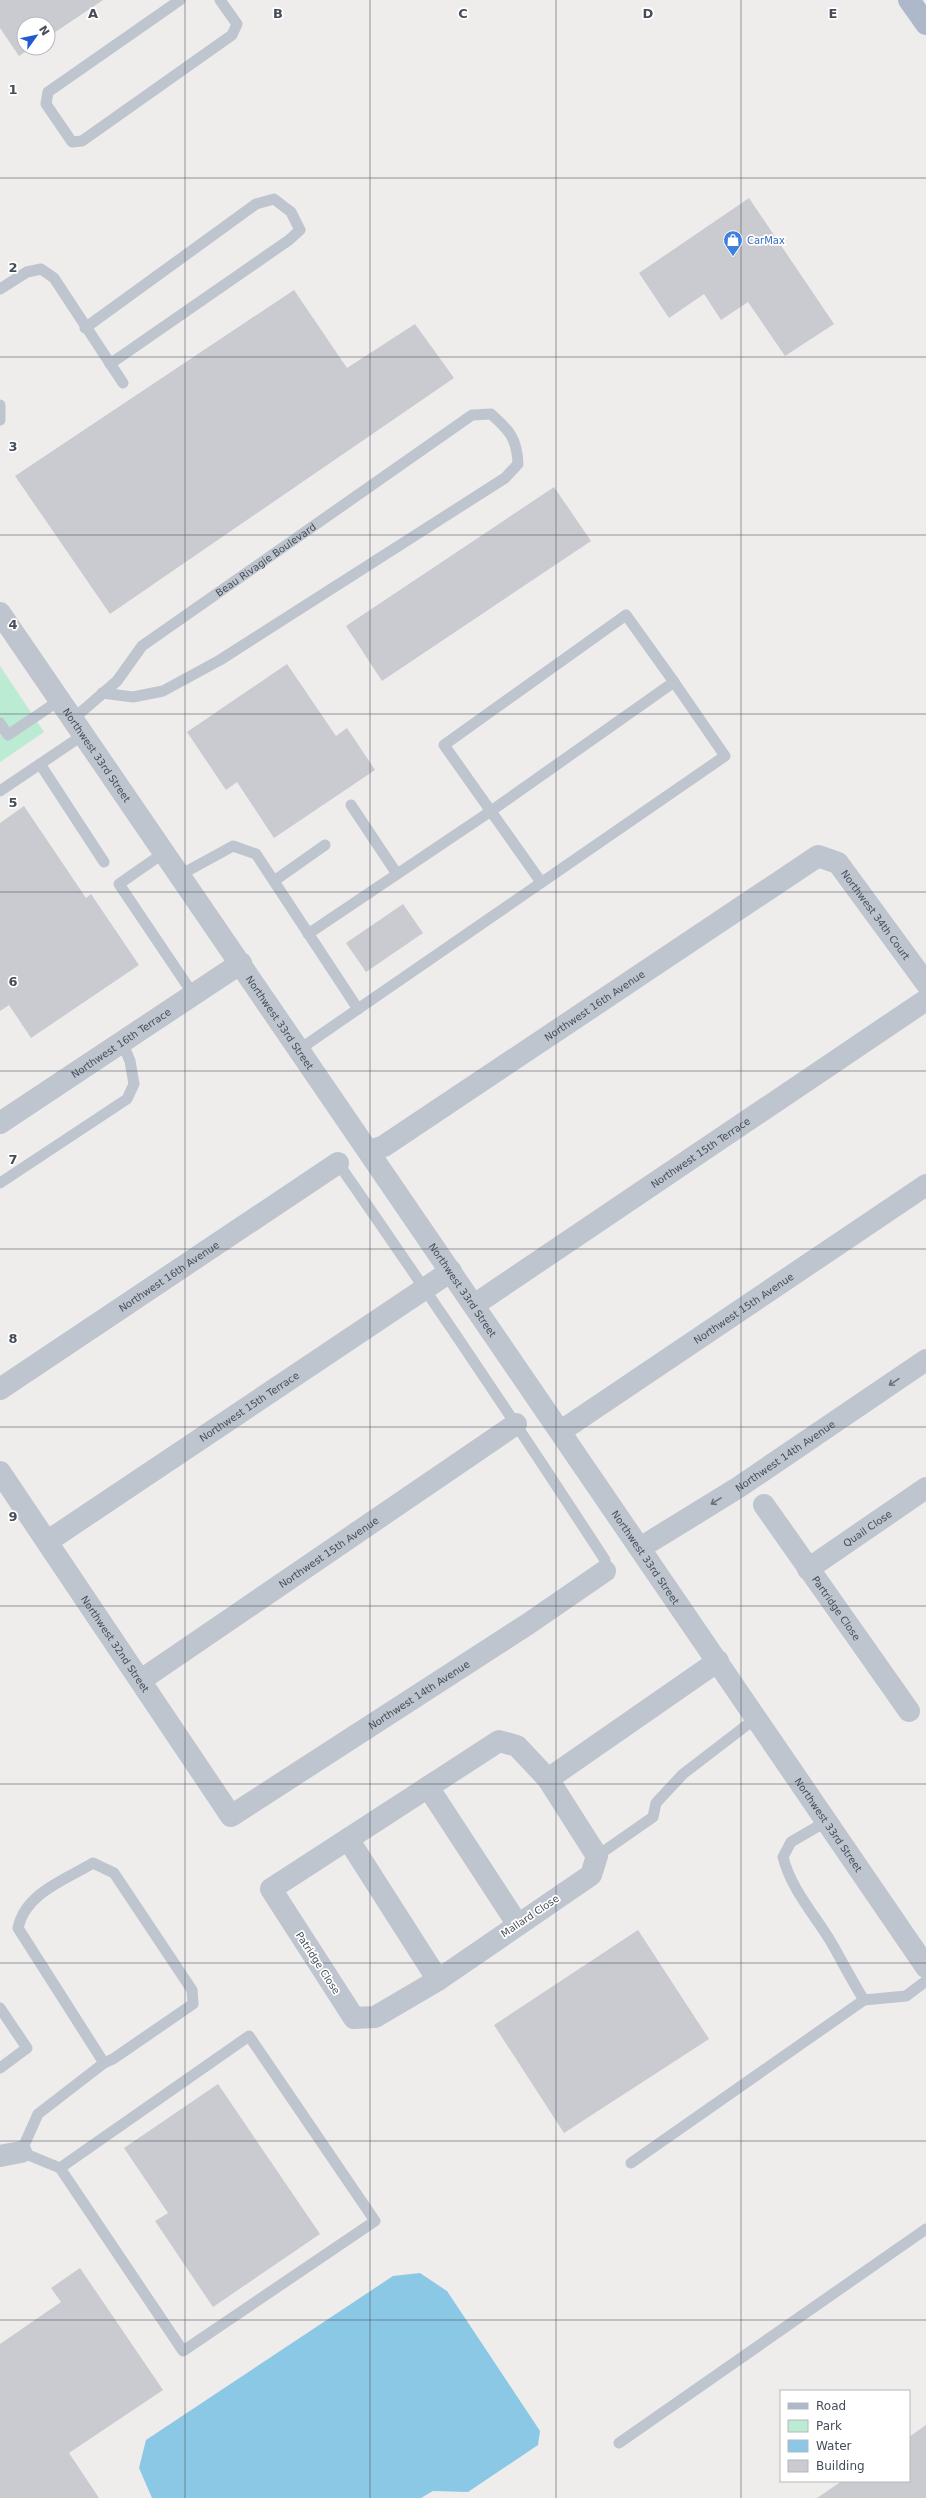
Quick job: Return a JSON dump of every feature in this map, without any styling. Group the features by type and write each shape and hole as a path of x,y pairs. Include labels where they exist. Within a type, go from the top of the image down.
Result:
{"main road":[{"path":"909,0 926,24"}],"street":[{"name":"Northwest 33rd Street","path":"0,613 370,1151 926,1967"},
{"name":"Northwest 34th Court","path":"818,856 838,863 926,983"},
{"name":"Northwest 16th Avenue","path":"370,1151 384,1146 818,856"},
{"name":"Northwest 16th Terrace","path":"0,1123 241,963"},
{"name":"Northwest 15th Terrace","path":"474,1305 926,1000"},
{"name":"Northwest 16th Avenue","path":"0,1389 338,1163"},
{"name":"Northwest 15th Avenue","path":"561,1431 926,1186"},
{"name":"Northwest 15th Terrace","path":"48,1541 451,1272"},
{"name":"Northwest 14th Avenue","path":"640,1548 739,1487 926,1360"},
{"name":"Northwest 15th Avenue","path":"141,1680 516,1424"},
{"name":"Northwest 32nd Street","path":"0,1472 48,1541 231,1816"},
{"name":"Quail Close","path":"808,1569 926,1488"},
{"name":"Partridge Close","path":"764,1505 909,1711"},
{"name":"Northwest 14th Avenue","path":"231,1816 528,1624 605,1571"},
{"path":"548,1779 718,1662"},
{"path":"438,1980 348,1839 499,1741 517,1746 548,1779 597,1856"},
{"path":"428,1787 518,1925"},
{"name":"Patridge Close","path":"348,1839 271,1889 354,2018 376,2017"},
{"name":"Mallard Close","path":"376,2017 438,1980 591,1875 597,1856"}],"lane":[{"path":"180,0 48,92 46,104 72,142 82,141 232,35 237,24 220,0"},
{"path":"85,328 256,204 274,199 291,212 300,230 289,240 110,364"},
{"path":"0,289 27,272 41,269 54,278 85,328 123,384"},
{"path":"0,405 0,420"},
{"name":"Beau Rivagie Boulevard","path":"0,791 40,764 78,727 102,693 117,681 142,646 472,415 491,414 509,430 518,448 518,464 505,478 220,660 163,691 133,697 102,693"},
{"path":"300,1049 725,756 626,615 444,745 541,882"},
{"path":"308,934 491,811 674,682"},
{"path":"0,724 4,738 60,700"},
{"path":"40,764 104,862"},
{"path":"351,805 397,874"},
{"path":"274,881 325,845"},
{"path":"180,875 233,846 256,854 358,1009"},
{"path":"165,852 119,884 193,994"},
{"path":"0,1183 127,1099 134,1084 130,1061 122,1042"},
{"path":"338,1163 426,1288 516,1424 605,1560 605,1571"},
{"path":"597,1856 653,1817 656,1803 683,1774 756,1718"},
{"path":"826,1821 791,1842 783,1857 787,1875 864,2000"},
{"path":"60,2168 249,2036 375,2221 183,2351 60,2168 10,2154 38,2114 104,2063 113,2059 193,2004 192,1990 114,1873 93,1863 34,1898 20,1916 18,1928 104,2063"},
{"path":"631,2163 864,2000 906,1996 926,1981"},
{"path":"0,2008 27,2048 0,2068"},
{"path":"619,2443 926,2229"}],"green space":[{"path":"0,666 44,732 0,762"}],"water":[{"path":"420,2273 447,2291 540,2431 538,2445 468,2492 433,2491 421,2498 152,2498 139,2468 146,2440 393,2276"}],"building":[{"path":"0,0 103,0 56,32 56,16 16,16 16,52 0,28"},
{"path":"749,198 834,324 785,356 748,302 721,320 704,294 669,318 639,273"},
{"path":"294,290 347,368 415,324 454,378 110,614 15,476"},
{"path":"554,487 591,541 382,681 346,626"},
{"path":"287,664 336,736 347,728 375,770 274,838 237,782 226,790 187,732"},
{"path":"24,806 86,898 91,894 139,965 31,1038 9,1005 0,1011 0,823"},
{"path":"403,904 423,933 366,972 346,943"},
{"path":"638,1930 709,2039 564,2133 494,2025"},
{"path":"218,2084 320,2234 213,2307 155,2221 168,2213 124,2148"},
{"path":"80,2268 163,2390 69,2453 99,2498 0,2498 0,2344 61,2302 51,2288"},
{"path":"926,2425 926,2498 817,2498 841,2482 910,2482 910,2436"}],"place":[{"name":"CarMax","path":"733,257"}]}
